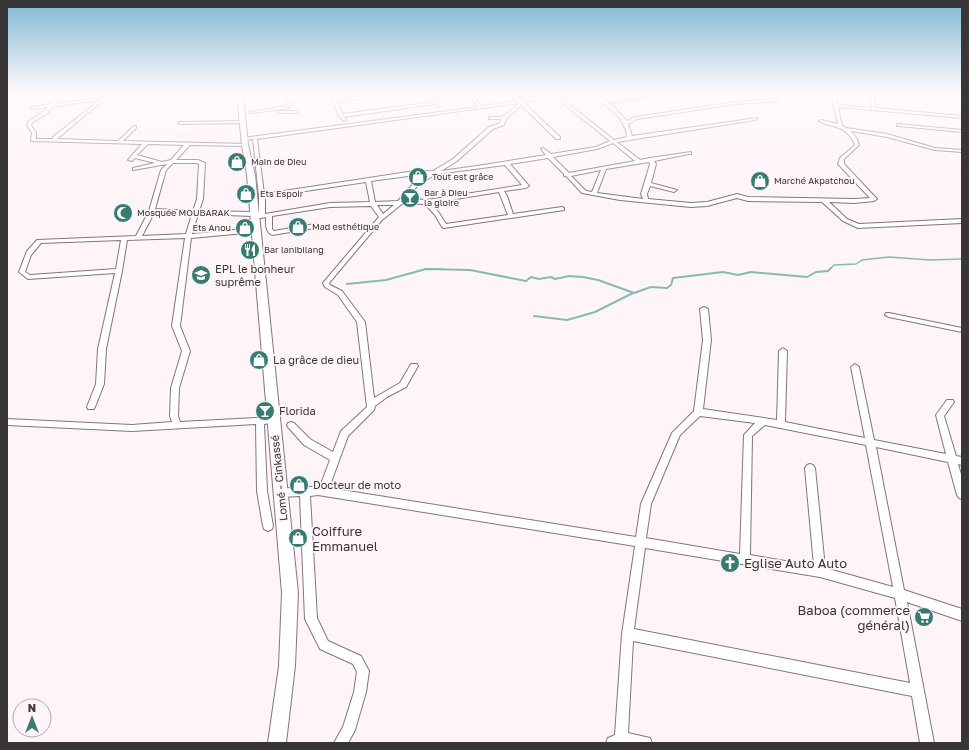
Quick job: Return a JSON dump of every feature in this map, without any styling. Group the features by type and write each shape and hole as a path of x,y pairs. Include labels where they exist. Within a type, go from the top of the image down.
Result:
{"highway":[{"name":"Lomé - Cinkassé","path":"248,129 248,140 256,176 256,230 290,593 287,666 277,743"}],"street":[{"path":"32,129 34,133 33,140 188,144 248,140 321,129"},
{"path":"55,140 54,138 65,129"},
{"path":"119,142 132,129"},
{"path":"318,491 325,486 344,434 372,408 360,320 340,293 326,284 366,235 383,217 401,202 416,184 455,160 490,129"},
{"path":"548,129 558,138"},
{"path":"597,129 638,161"},
{"path":"628,129 630,138"},
{"path":"262,196 408,174 434,173 506,163 600,147 612,141 694,129"},
{"path":"543,149 566,175 584,192 594,194 691,206 707,204 737,196 748,199 854,201 874,199 841,164 842,159 857,145 852,136 844,129"},
{"path":"852,129 892,136 923,147 954,152 962,151"},
{"path":"876,134 895,130 912,131 915,129"},
{"path":"940,129 962,131"},
{"path":"146,143 132,158 164,163"},
{"path":"138,238 152,211 164,170 188,144"},
{"path":"566,175 689,153"},
{"path":"646,200 644,194 653,164 650,159"},
{"path":"135,169 172,161 198,161 202,163 200,199 188,236 176,326 186,352 175,388 174,416 177,426"},
{"path":"152,211 257,216 330,204 427,202 526,186 506,163"},
{"path":"594,194 604,168"},
{"path":"408,174 416,184"},
{"path":"256,176 262,196 257,216"},
{"path":"368,180 372,204 377,213 383,217"},
{"path":"648,184 674,190"},
{"path":"500,190 504,196 511,216"},
{"path":"823,200 845,220 858,226 962,221"},
{"path":"427,202 437,214 444,226 562,209"},
{"path":"269,215 269,229 272,233 315,226"},
{"path":"119,271 28,277 22,272 26,256 30,248 39,241 188,236 256,230"},
{"path":"91,407 100,384 102,349 119,271 124,239"},
{"path":"645,743 618,741 628,634 640,542 646,504 676,433 698,412 708,340 704,309"},
{"path":"889,315 962,330"},
{"path":"781,425 783,352"},
{"path":"371,404 402,385 414,366"},
{"path":"855,367 927,743"},
{"path":"950,402 940,415 962,495"},
{"path":"698,412 763,421 962,461"},
{"path":"7,422 132,428 260,422 274,420"},
{"path":"745,559 748,436 763,421"},
{"path":"260,422 262,491 268,526"},
{"path":"291,425 307,442 336,458"},
{"path":"810,468 820,572"},
{"path":"281,493 305,490 318,491 820,572 899,594 962,615"},
{"path":"305,490 311,619 324,645 357,660 363,672 360,692 349,730 341,743"},
{"path":"628,634 917,691"}],"waterway":[{"path":"426,269 470,270 526,281 531,277 539,279 551,277 555,279 569,276 583,277 598,280 634,293 651,287 667,288 671,285 673,278 723,272 738,275 751,272 807,277 816,272 828,271 834,265 856,264 862,260 889,257 930,260 962,259"},
{"path":"347,284 386,280 426,269"},
{"path":"426,269 441,269"},
{"path":"534,316 567,320 595,312 633,293"}],"place":[{"name":"Main de Dieu","path":"237,162"},
{"name":"Tout est grâce","path":"418,177"},
{"name":"Marché Akpatchou","path":"760,181"},
{"name":"Ets Espoir","path":"246,194"},
{"name":"Bar à Dieu la gloire","path":"410,198"},
{"name":"Mosquée MOUBARAK","path":"123,213"},
{"name":"Mad esthétique","path":"298,227"},
{"name":"Ets Anou","path":"245,228"},
{"name":"Bar lanibilang","path":"250,250"},
{"name":"EPL le bonheur suprême","path":"201,275"},
{"name":"La grâce de dieu","path":"259,360"},
{"name":"Florida","path":"265,411"},
{"name":"Docteur de moto","path":"299,485"},
{"name":"Coiffure Emmanuel","path":"298,538"},
{"name":"Eglise Auto Auto","path":"730,563"},
{"name":"Baboa (commerce général)","path":"924,617"}]}
